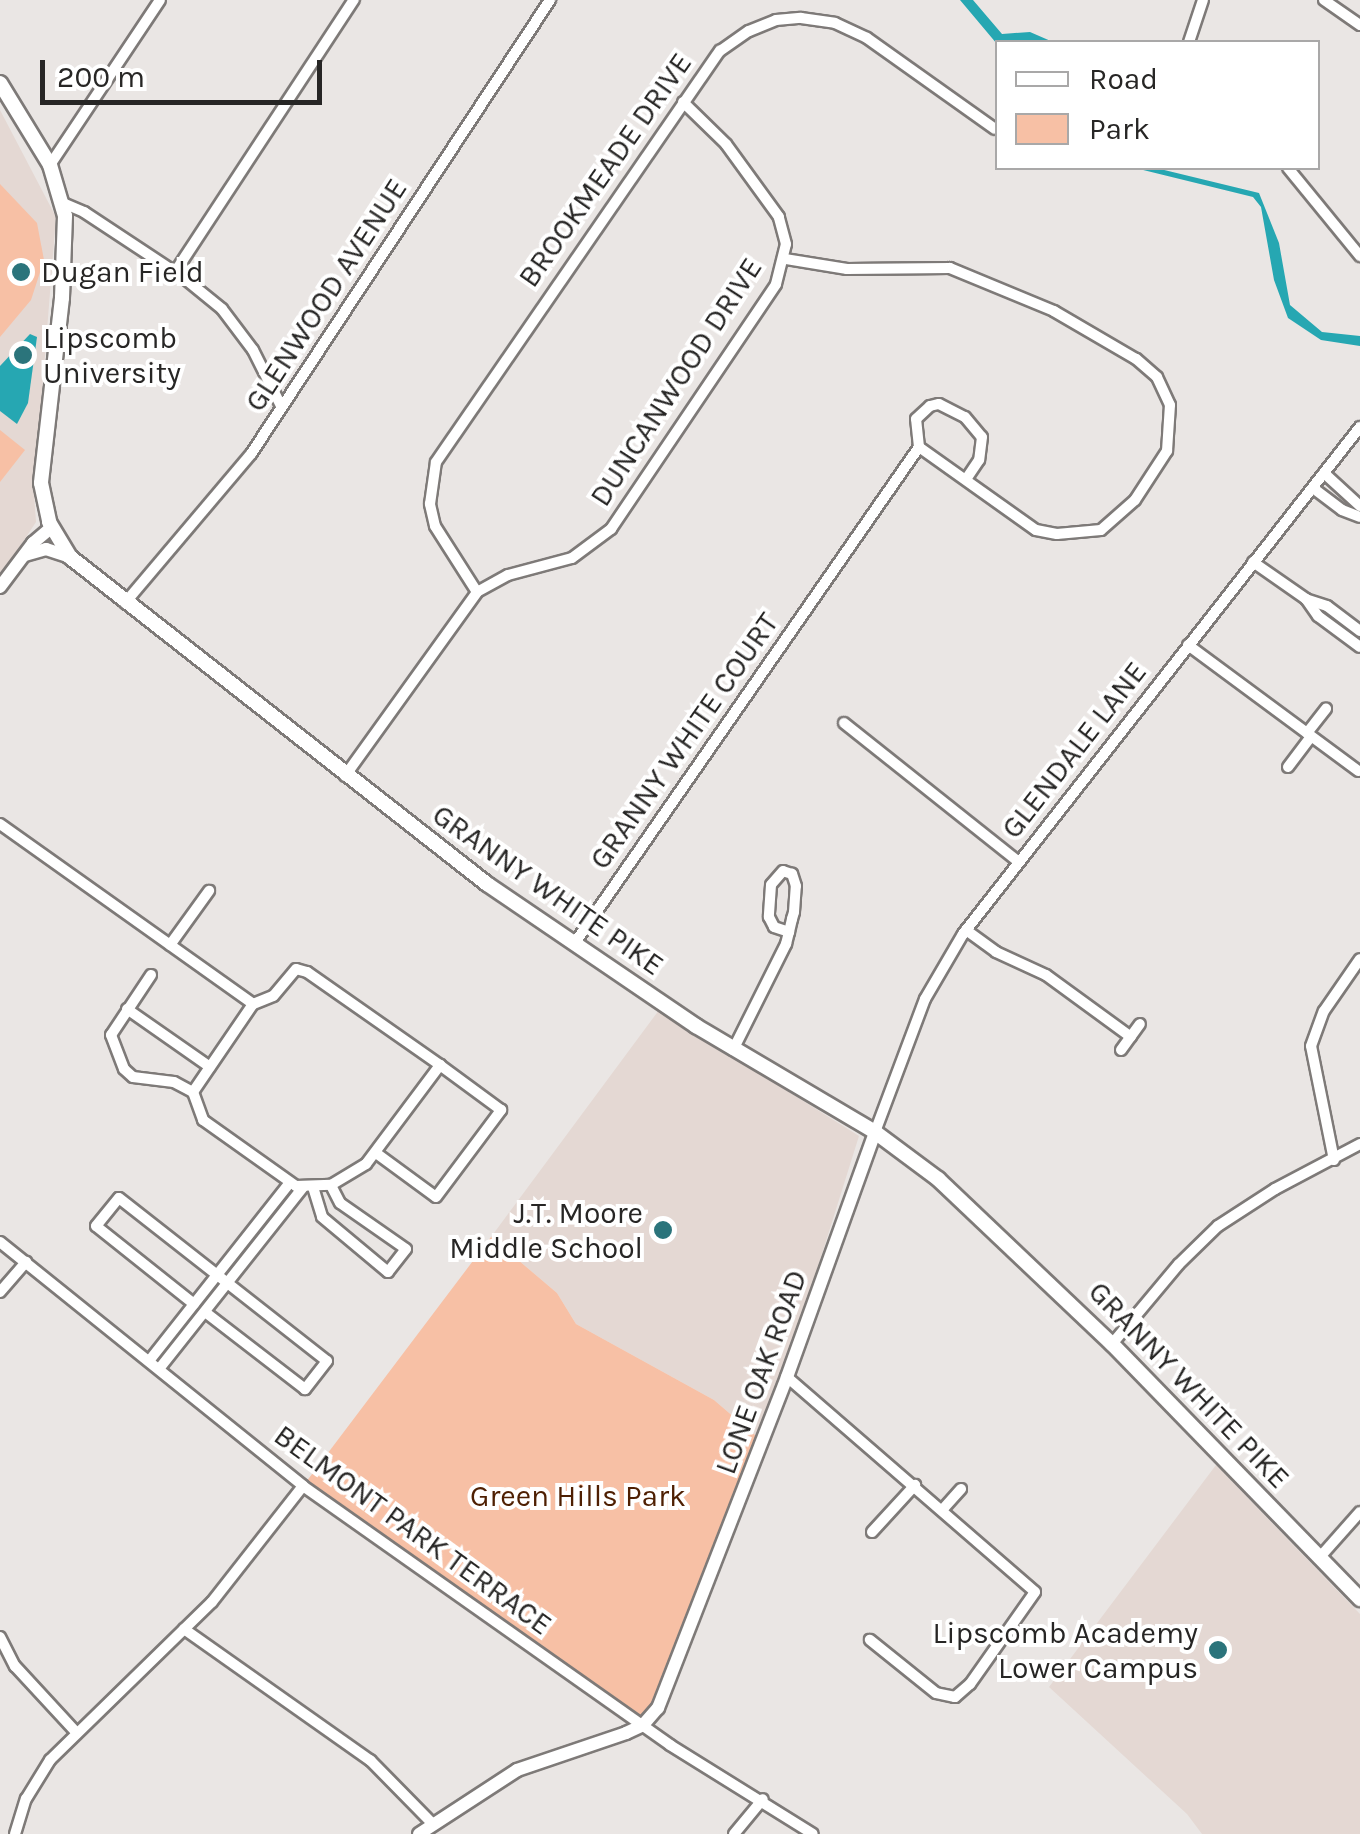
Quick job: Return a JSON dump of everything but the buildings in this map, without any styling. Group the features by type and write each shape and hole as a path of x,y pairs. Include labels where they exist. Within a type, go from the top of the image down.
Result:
{"main road":[{"name":"GRANNY WHITE PIKE","path":"0,83 50,165 63,203 62,298 41,469 42,496 52,528 70,557 124,604 346,776 574,944 734,1050 875,1132 958,1195 1112,1344 1360,1599"}],"street":[{"path":"50,165 160,0"},
{"path":"175,272 354,0"},
{"name":"GLENWOOD AVENUE","path":"124,604 238,471 550,0"},
{"path":"1189,40 1203,0"},
{"path":"1324,0 1360,26"},
{"name":"BROOKMEADE DRIVE","path":"477,592 435,526 430,504 436,462 724,48 765,24 801,18 857,32 995,129"},
{"name":"DUNCANWOOD DRIVE","path":"346,776 477,592 508,575 582,553 611,529 762,306 784,259 782,227 768,197 720,136 683,102"},
{"path":"1290,170 1360,256"},
{"path":"63,203 175,272 232,320 281,406"},
{"path":"784,259 847,269 921,265 964,272 1054,311 1136,359 1156,377 1170,405 1169,440 1154,477 1101,530 1082,534 1036,530 919,448 916,419 930,406 940,404 966,418 982,437 980,460 967,478"},
{"name":"GLENDALE LANE","path":"875,1132 925,999 966,930 1360,427"},
{"name":"GRANNY WHITE COURT","path":"574,944 919,448"},
{"path":"1324,473 1360,506"},
{"path":"1313,488 1342,510 1360,517"},
{"path":"0,587 23,556 52,528"},
{"path":"23,556 46,550 70,557"},
{"path":"1253,562 1358,629 1348,638"},
{"path":"1306,598 1318,616 1360,647"},
{"path":"1188,645 1358,772"},
{"path":"1288,767 1326,709"},
{"path":"844,723 1019,862"},
{"path":"0,824 253,1004"},
{"path":"734,1050 789,932 796,886 792,874 783,872 771,886 769,916 774,927 789,932"},
{"path":"170,945 209,891"},
{"path":"966,930 992,950 1046,975 1130,1036"},
{"path":"1334,1160 1311,1046 1324,1011 1360,959"},
{"path":"193,1092 253,1004 272,996 292,971 302,970 501,1110 436,1197 376,1153"},
{"path":"152,976 127,1009 111,1040 127,1073 174,1082 193,1092 203,1120 289,1184 330,1186 358,1171 376,1153 440,1065"},
{"path":"127,1009 210,1068"},
{"path":"1121,1050 1140,1024"},
{"name":"LONE OAK ROAD","path":"643,1725 660,1706 673,1678 875,1132"},
{"path":"1112,1344 1218,1226 1274,1189 1360,1144"},
{"path":"149,1361 289,1184"},
{"path":"308,1187 322,1218 388,1272 406,1249 340,1203 330,1186"},
{"path":"159,1369 308,1187"},
{"path":"194,1304 96,1226 119,1198 326,1361 305,1389 205,1312"},
{"name":"BELMONT PARK TERRACE","path":"0,1242 303,1486 643,1725 813,1834"},
{"path":"0,1292 26,1262"},
{"path":"787,1377 1035,1592 970,1684 950,1698 936,1694 870,1640"},
{"path":"872,1532 915,1485"},
{"path":"15,1834 37,1778 76,1732 242,1568 303,1486"},
{"path":"943,1509 961,1489"},
{"path":"1320,1558 1360,1512"},
{"path":"184,1629 370,1760 433,1824"},
{"path":"0,1637 15,1666 76,1732"},
{"path":"419,1834 526,1766 643,1725"},
{"path":"734,1834 763,1799"}],"shaded area":[{"name":"Lipscomb University","path":"0,110 56,217 34,494 36,522 0,577"},
{"name":"J.T. Moore Middle School","path":"659,1010 859,1136 763,1442 714,1400 576,1324 557,1293 491,1237"},
{"name":"Lipscomb Academy Lower Campus","path":"1216,1465 1360,1614 1360,1834 1202,1834 1187,1814 1049,1687"}],"green space":[{"name":"Dugan Field","path":"0,184 37,223 44,260 31,300 0,337"},
{"path":"0,430 25,450 0,482"},
{"name":"Green Hills Park","path":"491,1237 557,1293 576,1324 714,1400 763,1442 673,1679 643,1725 303,1486"}],"water":[{"path":"960,0 973,0 1002,34 1030,32 1048,40 995,42"},
{"path":"1143,170 1164,170 1259,193 1279,243 1290,305 1322,332 1360,336 1360,346 1321,340 1288,318 1274,280 1261,207 1253,197"},
{"path":"30,334 37,337 28,403 17,424 0,411 0,366"}],"place":[{"name":"Dugan Field","path":"21,272"},
{"name":"Lipscomb University","path":"23,355"},
{"name":"J.T. Moore Middle School","path":"663,1230"},
{"name":"Lipscomb Academy Lower Campus","path":"1218,1650"}]}
